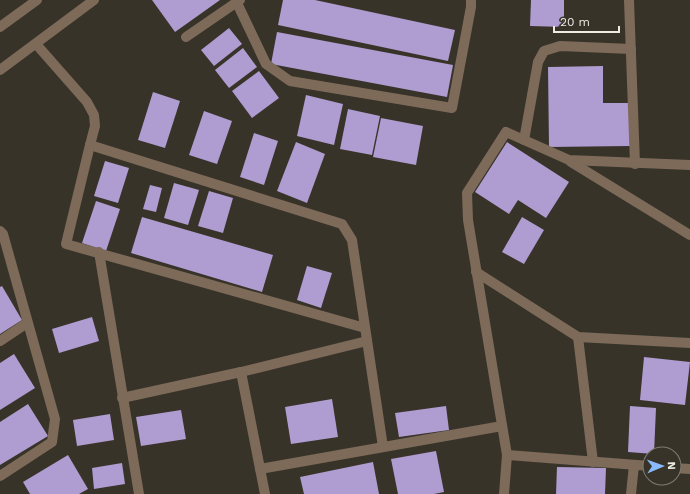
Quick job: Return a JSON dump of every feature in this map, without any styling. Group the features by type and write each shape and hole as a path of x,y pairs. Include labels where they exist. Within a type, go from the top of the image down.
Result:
{"street":[{"path":"0,27 37,0"},
{"path":"0,70 94,0"},
{"path":"186,37 239,1 266,64 290,81 452,108 471,7 471,0"},
{"path":"629,0 635,164"},
{"path":"36,44 87,102 94,115 95,126 66,244 99,252 365,328"},
{"path":"524,140 538,62 544,51 560,46 631,49"},
{"path":"504,494 507,455 468,220 467,193 506,132 569,160 690,235"},
{"path":"90,145 342,224 352,240 383,447"},
{"path":"569,160 635,164 690,164"},
{"path":"0,231 3,234 55,418 52,442 0,476"},
{"path":"99,252 139,494"},
{"path":"476,272 578,337 690,343"},
{"path":"0,341 27,323"},
{"path":"578,337 593,462"},
{"path":"122,398 241,372 367,341"},
{"path":"241,372 265,494"},
{"path":"260,469 502,426"},
{"path":"507,455 642,466"},
{"path":"631,494 634,465"}],"building":[{"path":"152,0 220,0 175,32"},
{"path":"283,0 315,0 455,30 448,61 278,25"},
{"path":"531,0 564,0 564,27 530,26"},
{"path":"229,28 242,44 214,66 201,50"},
{"path":"277,32 453,65 447,97 271,64"},
{"path":"243,48 257,67 229,88 215,70"},
{"path":"603,66 603,103 629,103 630,146 549,147 548,67"},
{"path":"259,71 279,98 252,118 232,91"},
{"path":"153,92 180,101 165,148 138,140"},
{"path":"306,95 343,104 334,145 297,136"},
{"path":"348,109 380,116 372,155 340,149"},
{"path":"204,111 232,121 217,164 189,155"},
{"path":"381,118 423,126 416,165 373,157"},
{"path":"254,133 278,141 264,185 240,177"},
{"path":"296,142 325,154 307,203 277,191"},
{"path":"507,142 569,182 546,218 518,200 509,214 475,192"},
{"path":"105,161 129,168 118,203 94,196"},
{"path":"174,183 199,190 188,225 164,218"},
{"path":"150,185 162,188 156,212 143,209"},
{"path":"209,191 233,198 223,233 198,226"},
{"path":"96,201 120,209 106,251 82,243"},
{"path":"142,217 273,255 262,292 131,253"},
{"path":"522,217 544,230 524,264 502,252"},
{"path":"307,266 332,273 321,308 297,300"},
{"path":"2,286 22,320 0,334 0,287"},
{"path":"92,317 99,341 59,353 52,329"},
{"path":"14,354 35,388 0,410 0,363"},
{"path":"644,357 690,362 685,405 640,400"},
{"path":"332,399 338,437 291,444 285,407"},
{"path":"28,404 48,436 0,465 0,422"},
{"path":"446,406 449,430 399,437 395,413"},
{"path":"630,406 656,408 654,446 642,446 642,453 628,452"},
{"path":"181,410 186,439 141,446 136,417"},
{"path":"110,414 114,440 77,446 73,420"},
{"path":"436,451 444,492 434,494 398,494 391,459"},
{"path":"68,455 88,489 79,494 30,494 23,482"},
{"path":"373,462 379,494 304,494 300,477"},
{"path":"122,463 125,484 94,489 92,468"},
{"path":"557,467 606,468 605,494 556,494"}]}
